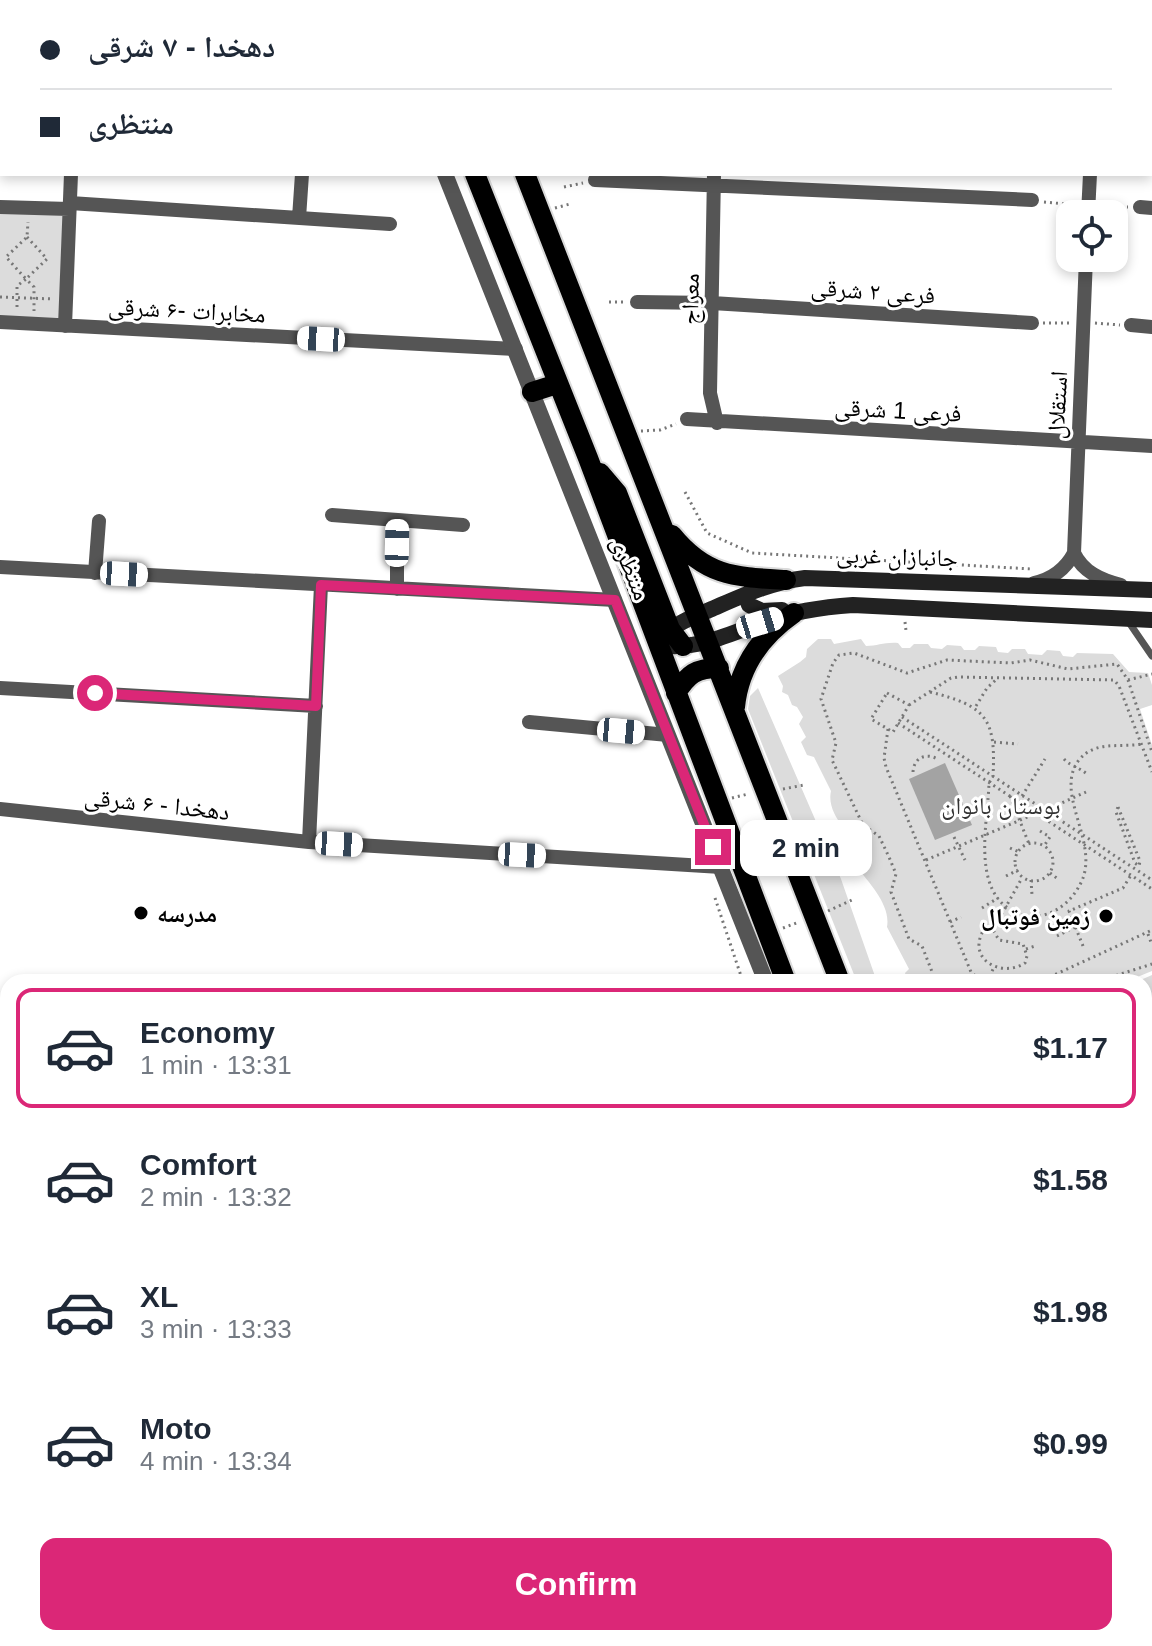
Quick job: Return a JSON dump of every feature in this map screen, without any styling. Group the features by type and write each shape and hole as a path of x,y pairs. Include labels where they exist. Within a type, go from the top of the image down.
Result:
{"main road":[{"name":"منتظری","path":"476,176 662,639 676,693 717,802 759,937 781,974"},
{"name":"منتظری","path":"526,176 837,974"},
{"path":"532,392 557,384"},
{"path":"588,458 617,493 643,561 662,639 683,646"},
{"path":"661,520 686,552 701,564 721,572 786,580"},
{"path":"643,561 658,564 667,560 672,550"},
{"name":"جانبازان غربی","path":"662,639 698,614 751,590 805,578 1152,590"},
{"path":"751,590 747,598 754,609 802,611"},
{"name":"جانبازان غربی","path":"683,646 709,643 802,611 853,605 1152,620"},
{"path":"734,711 737,686 749,658 772,628 802,611"},
{"path":"676,693 687,675 704,668 719,668"}],"street":[{"path":"65,326 71,176"},
{"path":"299,218 302,176"},
{"name":"منتظری","path":"446,176 721,867 759,937 765,974"},
{"path":"1089,200 1090,176"},
{"path":"595,180 714,180 1032,200"},
{"name":"معراج","path":"714,180 710,393 717,423"},
{"path":"0,207 70,206 390,224"},
{"name":"استقلال","path":"1074,553 1085,272"},
{"name":"فرعی ۲ شرقی","path":"637,302 712,303 1032,323"},
{"name":"مخابرات -۶ شرقی","path":"0,322 516,349"},
{"path":"1131,325 1152,327"},
{"name":"فرعی 1 شرقی","path":"687,419 1152,446"},
{"path":"332,515 463,525"},
{"path":"397,520 397,589"},
{"path":"95,573 99,521"},
{"path":"1030,584 1057,574 1074,553 1078,562 1097,577 1133,589"},
{"path":"0,567 615,600"},
{"path":"309,842 321,585"},
{"path":"0,688 316,706"},
{"path":"529,722 668,735"},
{"name":"دهخدا - ۶ شرقی","path":"0,809 309,842 721,867"}],"lane":[{"path":"1127,619 1152,656"}],"path":[{"path":"564,187 595,180"},
{"path":"1032,200 1056,204"},
{"path":"6,257 27,237 47,259 17,286 16,323"},
{"path":"0,256 6,257 34,287 33,324"},
{"path":"0,297 66,300"},
{"path":"1032,323 1131,325"},
{"path":"685,492 707,533 752,553 1040,569"},
{"path":"933,974 922,946 909,939 905,931 891,886 896,874 884,846 879,836 868,831 857,815 832,760 836,743 821,699 833,663 839,655 848,652 907,673 947,660 1011,663 1030,660 1068,669 1117,664 1128,680 1152,752"},
{"path":"1128,680 1152,674"},
{"path":"909,705 887,693 871,719 893,732 909,705 951,678 1114,680 1152,772"},
{"path":"976,707 981,696 998,678"},
{"path":"930,692 976,707 992,732 993,776 989,783 985,852 987,878 1006,907 1028,917 1049,913 1067,902 1083,876 1084,836 1072,799 1071,784 1077,765 1090,751 1102,746 1142,744"},
{"path":"902,717 1152,880"},
{"path":"898,723 1152,889"},
{"path":"888,729 884,758 886,767 974,974"},
{"path":"994,742 1018,744"},
{"path":"931,756 936,748"},
{"path":"913,772 918,759 931,756 939,760"},
{"path":"1022,796 1045,759"},
{"path":"1064,759 1088,775"},
{"path":"836,771 844,767"},
{"path":"717,802 804,785"},
{"path":"1045,811 1086,792"},
{"path":"1010,796 1029,844"},
{"path":"1139,866 1135,863 1120,824 1116,812 1118,807 1140,861 1140,873"},
{"path":"857,815 865,811"},
{"path":"925,860 1037,813"},
{"path":"1040,831 1050,837 1044,846"},
{"path":"954,837 965,860"},
{"path":"1029,844 1044,846 1052,855 1050,873 1041,880 1023,877 1016,860 1019,852 1029,844"},
{"path":"1010,848 1019,852"},
{"path":"1006,876 1018,870"},
{"path":"1050,873 1058,879"},
{"path":"1083,946 1069,911 1123,888 1131,875"},
{"path":"993,930 1023,877"},
{"path":"1031,880 1032,895"},
{"path":"894,898 902,898"},
{"path":"982,908 998,898"},
{"path":"732,950 852,900"},
{"path":"950,922 961,917"},
{"path":"905,931 914,926"},
{"path":"1057,936 1075,927"},
{"path":"993,930 999,940 1018,943 1026,949"},
{"path":"993,930 983,931 978,949 986,962 994,967 1012,969 1020,966 1025,963 1026,949"},
{"path":"1058,974 1150,934 1152,945"},
{"path":"1026,949 1035,946"},
{"path":"1121,974 1152,964"},
{"path":"990,974 994,967"}],"green space":[{"path":"0,210 63,214 59,319 0,316"},
{"name":"بوستان بانوان","path":"818,639 831,639 834,644 861,639 866,646 898,643 902,648 910,648 914,644 928,644 931,648 942,649 947,645 975,650 979,646 996,647 998,652 1008,653 1012,649 1025,649 1028,654 1042,655 1047,650 1060,651 1063,656 1073,657 1077,653 1113,654 1129,672 1148,673 1152,685 1152,705 1140,709 1152,745 1152,971 1145,974 905,974 909,969 887,927 886,911 857,867 860,861 852,836 835,815 830,801 831,791 814,757 807,755 801,742 806,737 799,724 803,717 788,695 782,692 783,686 778,676 806,657 807,649"},
{"path":"758,688 841,879 874,974 854,974 748,709 750,696"}],"shaded area":[{"path":"945,763 972,825 935,840 909,779"}],"place":[{"name":"مدرسه","path":"141,913"},
{"name":"زمین فوتبال","path":"1106,916"}],"route":[{"path":"95,693 316,706 321,585 615,600 713,847"}]}
